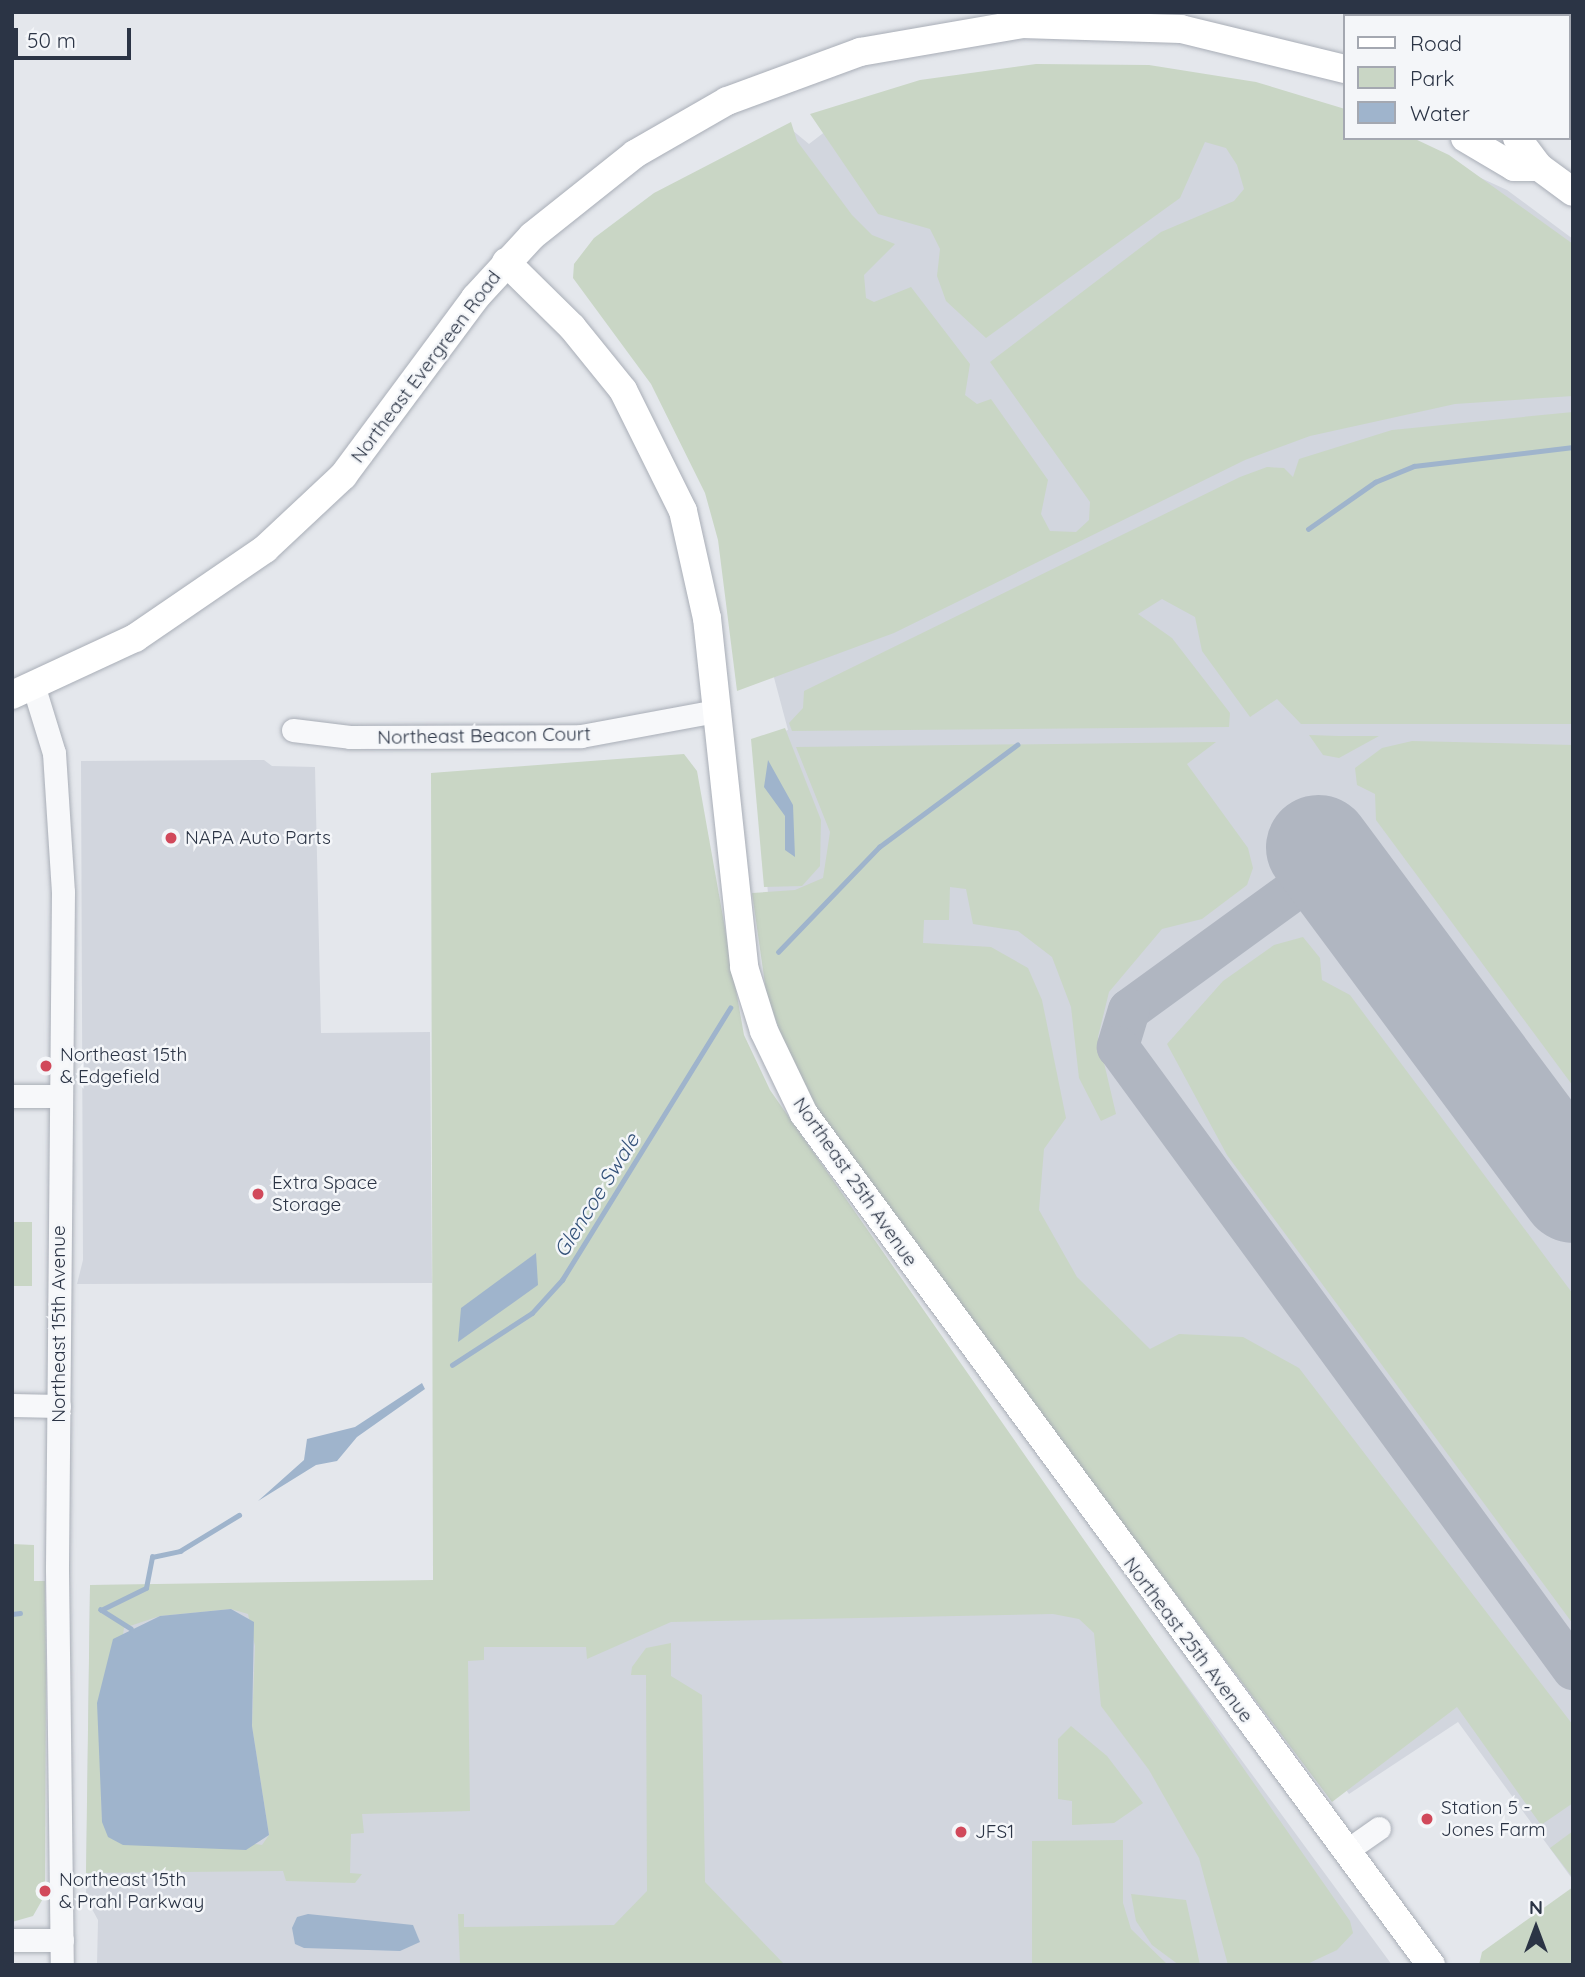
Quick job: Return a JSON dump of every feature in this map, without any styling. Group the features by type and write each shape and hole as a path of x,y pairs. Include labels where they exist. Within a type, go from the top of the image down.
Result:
{"main road":[{"name":"Northeast Evergreen Road","path":"23,692 170,618 291,526 343,476 506,262 565,207 673,131 779,79 860,52 982,29 1122,24 1237,40 1344,69"},
{"path":"1468,140 1514,167 1539,167"},
{"path":"1519,140 1539,167 1573,192"},
{"name":"Northeast 25th Avenue","path":"506,262 597,355 665,470 698,560 744,967 764,1031 804,1114 1431,1965"}],"street":[{"name":"Northeast 15th Avenue","path":"23,692 49,721 60,803 62,1965"},
{"name":"Northeast Beacon Court","path":"293,730 350,737 581,736 716,711"},
{"path":"12,1096 59,1096"},
{"path":"12,1405 59,1406"},
{"path":"1346,1851 1379,1828"},
{"path":"12,1940 62,1940"}],"shaded area":[{"path":"835,124 1344,138 1446,162 1507,190 1573,239 1573,1880 1458,1722 1349,1794 1278,1697 768,893 753,741 788,730 738,543 792,130 809,144"},
{"name":"Extra Space Storage","path":"264,760 272,766 315,767 321,1033 430,1032 432,1283 77,1284 83,1260 81,761"},
{"path":"1110,1581 1392,1965 97,1965 98,1920 86,1898 90,1585"}],"green space":[{"path":"1036,64 1149,65 1256,82 1344,109 1344,140 1417,140 1449,155 1573,244 1573,396 1455,404 1310,436 1245,460 894,633 737,691 718,540 705,493 651,384 573,278 574,264 594,238 654,193 791,122 797,141 852,215 872,235 895,244 864,275 866,298 874,302 911,287 970,364 965,395 977,404 991,399 1048,480 1041,514 1050,531 1076,532 1089,520 1090,502 990,362 1161,232 1234,201 1244,189 1237,165 1226,148 1205,142 1180,198 986,338 946,301 937,276 940,249 930,229 878,214 810,114 920,80"},
{"path":"1573,412 1573,724 1301,724 1277,699 1250,717 1202,651 1195,617 1162,599 1138,614 1172,638 1230,713 1229,727 792,731 789,723 803,708 804,691 1240,477 1267,467 1284,468 1293,477 1299,459 1392,430"},
{"path":"785,728 821,820 820,866 802,886 764,887 751,739"},
{"path":"1309,735 1379,736 1339,758 1323,755"},
{"path":"1412,741 1573,745 1573,1086 1376,820 1375,794 1357,785 1355,768 1382,748"},
{"path":"1216,742 1187,764 1248,848 1253,868 1247,885 1202,919 1162,929 1109,992 1098,1037 1116,1114 1101,1121 1079,1078 1071,1007 1052,957 1018,931 973,924 966,889 950,887 949,920 924,920 923,943 991,947 1028,968 1042,1000 1066,1118 1044,1149 1039,1210 1077,1277 1150,1349 1179,1334 1243,1337 1299,1368 1573,1725 1573,1803 1541,1825 1457,1707 1332,1802 841,1149 794,1073 766,991 752,893 795,890 823,878 830,832 796,747"},
{"path":"684,754 697,771 744,1035 770,1090 1350,1921 1353,1933 1337,1950 1305,1965 1228,1965 1199,1858 1149,1770 1101,1706 1094,1633 1079,1619 1053,1614 671,1622 587,1659 586,1647 484,1647 484,1660 468,1661 470,1811 362,1814 364,1833 351,1834 350,1873 362,1874 355,1883 286,1881 283,1871 86,1873 90,1585 433,1580 431,773","holes":["231,1609 248,1614 255,1646 252,1726 269,1835 262,1845 102,1822 101,1781 124,1628 160,1616"]},
{"path":"1303,937 1320,958 1322,980 1350,995 1573,1294 1573,1624 1227,1155 1167,1044 1223,981 1274,945"},
{"path":"12,1222 32,1222 32,1286 12,1286"},
{"path":"12,1544 34,1545 34,1581 45,1581 46,1675 45,1895 33,1916 12,1922"},
{"path":"671,1643 671,1676 702,1695 705,1882 785,1965 460,1965 458,1914 464,1914 464,1927 614,1925 647,1891 646,1675 631,1675 632,1667 646,1648"},
{"path":"1071,1726 1107,1756 1143,1803 1114,1823 1072,1825 1072,1801 1058,1799 1058,1739"},
{"path":"1573,1831 1573,1878 1550,1848"},
{"path":"1123,1840 1123,1903 1131,1929 1168,1965 1032,1965 1032,1841"},
{"path":"1573,1887 1573,1965 1479,1965 1482,1952"},
{"path":"1131,1894 1186,1900 1200,1965 1179,1965 1152,1945 1136,1921"}],"water":[{"path":"768,760 793,805 795,857 785,850 785,816 764,787"},
{"path":"536,1253 538,1285 458,1342 461,1308"},
{"path":"422,1383 425,1389 357,1437 337,1461 316,1465 258,1501 304,1460 307,1439 355,1427"},
{"path":"231,1609 254,1622 252,1726 269,1835 246,1850 123,1845 108,1837 102,1822 97,1703 113,1639 160,1616"},
{"path":"308,1914 413,1925 420,1942 400,1951 304,1948 295,1944 292,1928 297,1917"}],"waterway":[{"name":"Glencoe Swale","path":"1308,529 1375,482 1414,466 1573,447"},
{"name":"Glencoe Swale","path":"778,952 879,847 1017,745"},
{"name":"Glencoe Swale","path":"452,1365 532,1313 562,1280 730,1008"},
{"name":"Glencoe Swale","path":"131,1629 101,1610 146,1588 152,1557 180,1551 239,1515"},
{"name":"Glencoe Swale","path":"12,1614 20,1613"}],"taxiway":[{"path":"1330,864 1129,1010 1118,1047 1573,1669"}],"runway":[{"path":"1318,847 1573,1190"}],"place":[{"name":"NAPA Auto Parts","path":"171,838"},
{"name":"Northeast 15th & Edgefield","path":"46,1066"},
{"name":"Extra Space Storage","path":"258,1194"},
{"name":"Station 5 - Jones Farm","path":"1427,1819"},
{"name":"JFS1","path":"961,1832"},
{"name":"Northeast 15th & Prahl Parkway","path":"45,1891"}]}
